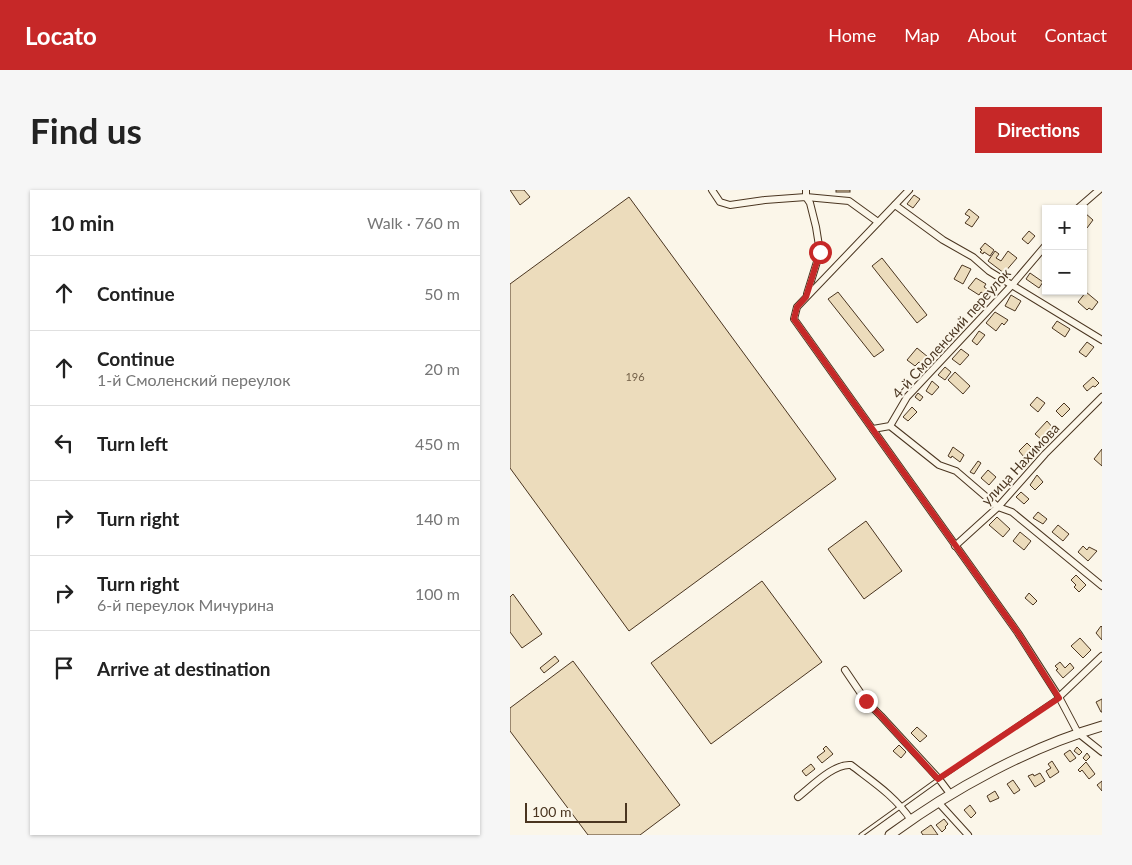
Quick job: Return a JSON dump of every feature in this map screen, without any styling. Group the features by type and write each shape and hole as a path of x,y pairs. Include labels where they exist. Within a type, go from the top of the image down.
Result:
{"main road":[{"path":"890,835 938,802 1009,764 1078,733 1102,726"}],"street":[{"path":"712,190 720,202 730,205 806,194 849,201 878,222"},
{"path":"910,190 797,307 794,319 1018,633 1059,698 1078,733 1102,752"},
{"path":"1082,205 1099,190"},
{"path":"806,194 816,227 820,252 806,297"},
{"path":"895,205 943,240 973,257 989,271 1102,340"},
{"name":"4-й Смоленский переулок","path":"890,426 907,397 1012,285 1042,250"},
{"name":"улица Нахимова","path":"955,546 998,507 1045,454 1102,397"},
{"path":"873,429 890,426 939,465 956,471 998,507 1012,512 1102,586"},
{"path":"1059,698 1102,656"},
{"path":"845,670 866,701 951,795"},
{"path":"798,797 831,771 844,764 851,765 902,806 910,820"},
{"path":"938,802 968,835"}],"lane":[{"path":"861,835 938,779 1059,698"}],"building":[{"path":"510,190 524,190 530,197 520,205"},
{"path":"836,190 850,190 850,192 836,192"},
{"path":"914,195 920,199 913,208 907,204"},
{"path":"629,197 836,479 629,631 510,468 510,284"},
{"path":"969,209 979,217 972,227 965,223 970,217 965,214"},
{"path":"1087,215 1093,220 1087,228"},
{"path":"1029,231 1035,236 1028,244 1022,239"},
{"path":"985,243 994,250 990,256 980,252"},
{"path":"995,251 999,254 996,258 1001,261 1008,251 1017,258 1004,273 988,261"},
{"path":"882,258 927,315 917,323 872,266"},
{"path":"962,265 971,269 963,284 954,279"},
{"path":"1030,273 1042,281 1042,284 1039,288 1026,279"},
{"path":"976,278 986,284 984,287 987,289 984,294 981,292 979,295 968,288"},
{"path":"838,292 884,350 874,357 828,299"},
{"path":"1087,293 1098,302 1092,310 1089,308 1087,310 1078,302 1084,295 1087,295"},
{"path":"1011,295 1021,301 1015,311 1005,306"},
{"path":"995,312 1008,320 1004,325 1002,323 996,331 986,323"},
{"path":"1057,321 1070,329 1065,337 1052,328"},
{"path":"979,331 985,335 977,345 972,341"},
{"path":"1087,342 1094,347 1086,357 1079,352"},
{"path":"917,348 928,357 922,364 919,362 915,366 907,360"},
{"path":"961,349 969,355 960,365 952,359"},
{"path":"945,367 951,372 945,380 938,375"},
{"path":"955,372 970,386 963,394 948,380"},
{"path":"1093,377 1099,383 1087,391 1083,386"},
{"path":"932,381 939,387 932,395 926,391"},
{"path":"918,393 923,397 920,401 915,397"},
{"path":"1037,397 1045,403 1038,412 1030,405"},
{"path":"1064,403 1070,409 1062,417 1056,411"},
{"path":"912,407 917,412 908,421 903,417"},
{"path":"1047,421 1053,428 1042,440 1035,434"},
{"path":"1027,443 1033,449 1024,457 1019,451"},
{"path":"953,447 964,455 960,462 952,456 951,458 948,456"},
{"path":"1102,449 1102,466 1094,459"},
{"path":"978,461 981,463 974,474 970,472"},
{"path":"988,470 996,477 989,485 981,478"},
{"path":"1037,475 1043,482 1035,490 1030,485"},
{"path":"1021,492 1029,499 1024,504 1016,497"},
{"path":"1038,512 1047,519 1043,524 1033,518"},
{"path":"997,517 1010,529 1003,537 989,525"},
{"path":"866,521 902,571 864,599 828,549"},
{"path":"1058,525 1069,534 1063,541 1052,532"},
{"path":"1020,532 1031,541 1024,550 1013,541"},
{"path":"1083,546 1087,550 1089,547 1097,551 1088,561 1078,552"},
{"path":"1076,575 1086,585 1079,592 1071,580"},
{"path":"762,581 822,662 711,744 651,663"},
{"path":"1029,593 1037,601 1033,605 1025,598"},
{"path":"513,594 542,634 522,648 510,632 510,597"},
{"path":"1102,627 1102,640 1096,633"},
{"path":"1080,638 1091,650 1083,658 1071,646"},
{"path":"555,656 559,661 544,673 540,668"},
{"path":"573,661 680,805 640,835 588,835 510,731 510,708"},
{"path":"1060,662 1065,668 1070,663 1074,668 1063,678 1055,666"},
{"path":"1102,699 1102,712 1101,712 1096,702"},
{"path":"917,727 927,736 920,742 911,733"},
{"path":"899,745 906,752 901,758 893,751"},
{"path":"826,746 833,754 822,763 817,757 825,751 823,749"},
{"path":"1077,747 1082,752 1079,755 1074,751"},
{"path":"1070,750 1076,758 1070,762 1064,754"},
{"path":"1087,753 1090,757 1086,761 1083,758"},
{"path":"1052,761 1059,772 1050,778 1046,771 1051,768 1048,764"},
{"path":"1086,762 1095,774 1089,779 1082,770 1080,772 1078,770"},
{"path":"811,764 815,769 806,776 802,771"},
{"path":"1040,773 1045,781 1035,787 1028,776"},
{"path":"1013,780 1020,790 1014,794 1007,784"},
{"path":"1102,781 1102,791 1097,785"},
{"path":"995,791 999,798 990,802 987,796"},
{"path":"970,805 976,813 971,818 964,810"},
{"path":"944,819 948,824 942,832 936,825"},
{"path":"931,825 938,835 923,835 921,832"}],"route":[{"path":"820,252 806,297 797,307 794,319 1018,633 1059,698 938,779 866,701"}]}
